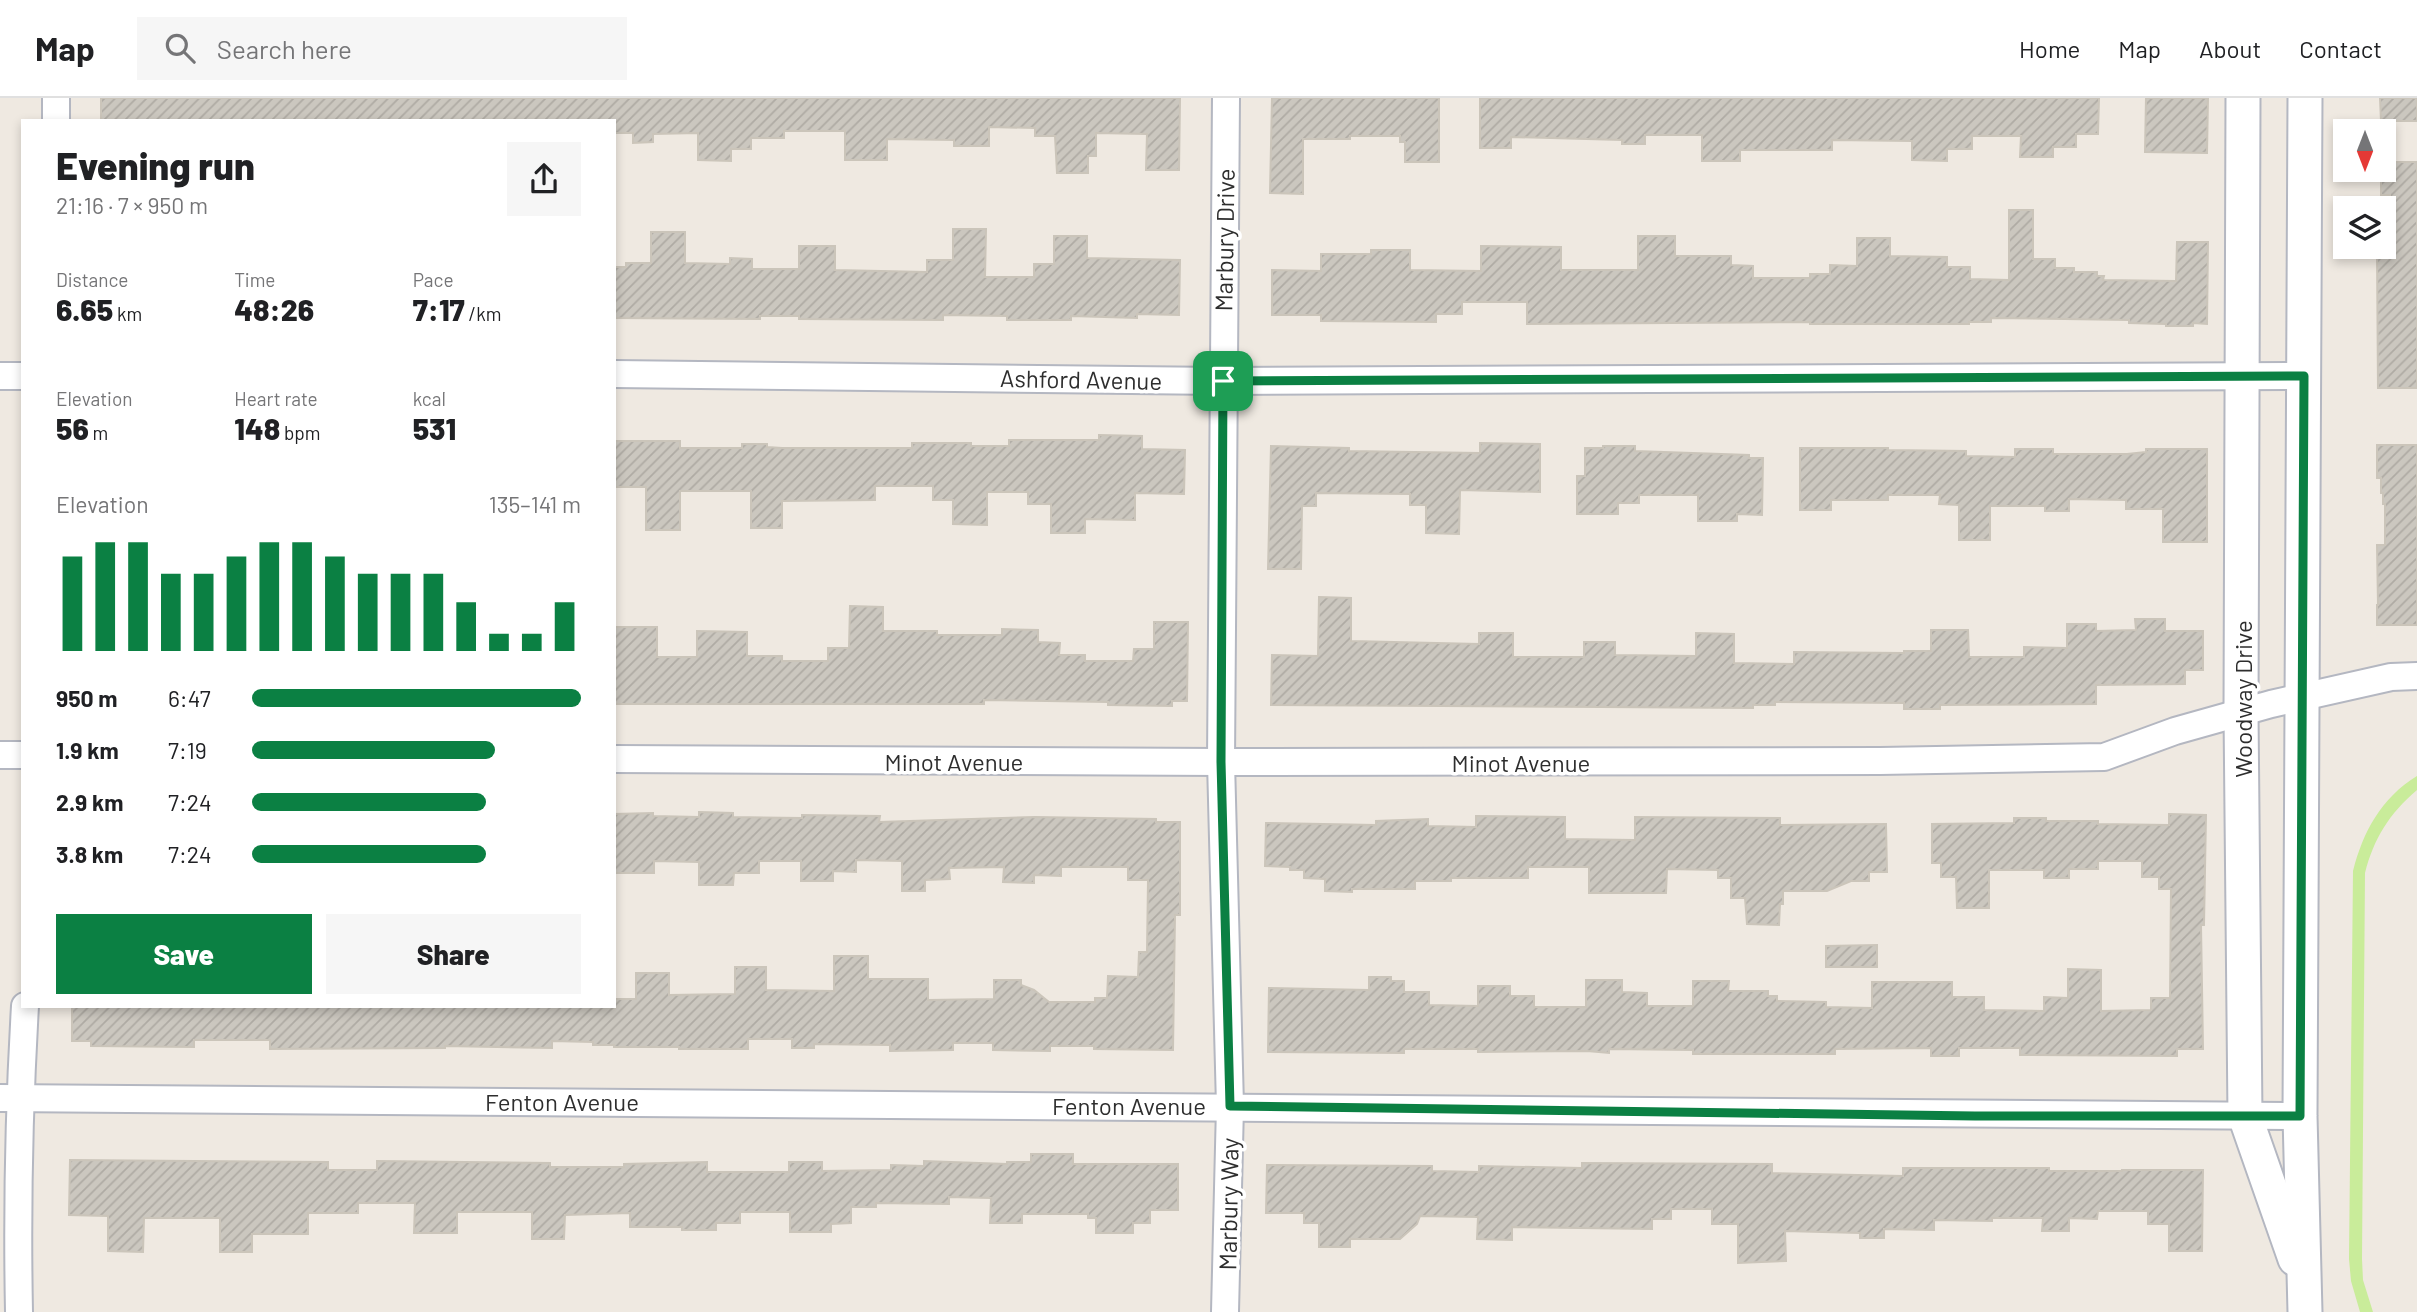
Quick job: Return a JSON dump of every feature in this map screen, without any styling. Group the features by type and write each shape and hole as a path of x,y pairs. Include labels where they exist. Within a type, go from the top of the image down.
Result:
{"street":[{"path":"56,98 56,119"},
{"name":"Marbury Drive","path":"1223,381 1226,98"},
{"name":"Woodway Drive","path":"2243,98 2241,713 2245,1116 2306,1301"},
{"name":"Woodway Drive","path":"2305,98 2300,1116 2306,1301"},
{"name":"Ashford Avenue","path":"616,374 1223,381 2304,376"},
{"path":"0,376 21,376"},
{"name":"Marbury Way","path":"1223,381 1221,762 1230,1106 1225,1312"},
{"name":"Minot Avenue","path":"616,759 1221,762 1881,761 2104,757 2175,731 2241,713 2391,677 2417,676"},
{"path":"0,755 21,755"},
{"path":"19,1312 10,1098 25,1008"},
{"name":"Fenton Avenue","path":"10,1098 1230,1106 1975,1116 2300,1116"}],"green space":[{"path":"2417,776 2417,790 2398,808 2384,827 2365,873 2362,1259 2363,1280 2373,1312 2360,1312 2351,1281 2349,1259 2353,871 2362,843 2375,817 2393,795"}],"building":[{"path":"101,98 1180,98 1179,170 1146,170 1147,134 1096,133 1096,156 1088,156 1088,173 1057,173 1055,136 1035,136 1035,128 989,127 989,146 954,146 954,140 887,139 887,160 845,160 845,131 784,131 784,138 751,138 751,149 731,149 731,161 698,160 698,133 653,134 653,142 633,143 633,133 616,133 616,119 101,119"},
{"path":"1272,98 1439,98 1439,162 1405,162 1405,142 1400,142 1400,136 1303,139 1303,194 1270,193"},
{"path":"1480,98 2099,98 2098,134 2076,134 2076,147 2053,147 2053,157 2020,157 2021,136 1972,136 1972,149 1947,149 1947,161 1912,160 1912,141 1832,140 1832,150 1740,150 1740,161 1702,161 1702,135 1645,135 1645,144 1622,144 1622,140 1511,137 1511,148 1480,148"},
{"path":"2146,98 2208,98 2207,153 2145,152"},
{"path":"2380,98 2417,98 2417,121 2381,119"},
{"path":"2396,162 2417,162 2417,388 2378,388 2377,259 2396,259 2396,196 2381,195 2381,182 2396,182"},
{"path":"2009,210 2033,210 2033,259 2055,259 2055,268 2074,268 2074,272 2097,272 2097,276 2104,276 2103,280 2176,281 2177,242 2208,242 2207,324 2166,326 2129,323 2129,320 1991,318 1991,322 1969,324 1527,324 1527,302 1462,302 1462,314 1436,314 1436,322 1321,321 1321,315 1272,315 1272,270 1321,271 1321,254 1371,254 1371,250 1410,250 1410,270 1481,271 1481,246 1561,247 1561,270 1638,270 1638,236 1675,236 1675,256 1731,256 1731,265 1753,266 1753,278 1810,278 1810,274 1830,274 1830,265 1857,266 1857,238 1890,238 1890,256 1947,257 1947,267 1970,267 1970,279 2009,280"},
{"path":"953,229 986,229 985,277 1034,277 1034,264 1054,264 1054,236 1087,236 1087,258 1180,260 1179,315 1137,314 1137,318 1071,316 1071,320 1007,320 1007,316 943,315 943,320 799,319 799,316 760,316 760,319 616,318 616,267 626,267 626,263 651,263 651,232 685,232 685,263 730,264 730,258 752,259 752,269 799,269 799,246 835,246 835,270 927,272 927,260 953,260"},
{"path":"1099,435 1142,436 1142,449 1185,450 1184,494 1135,493 1135,520 1085,519 1085,533 1051,533 1051,504 1028,504 1028,492 987,492 987,525 953,524 953,500 933,500 933,486 875,486 875,500 782,501 782,528 751,528 751,491 680,491 680,530 646,530 646,487 616,487 616,441 680,441 680,448 742,448 742,444 767,444 767,447 782,448 912,448 912,443 1009,446 1009,440 1099,440"},
{"path":"1480,443 1540,444 1540,492 1460,490 1459,534 1426,533 1426,505 1410,505 1410,494 1316,493 1316,506 1302,506 1301,569 1268,569 1271,446 1349,448 1349,451 1480,453"},
{"path":"2377,445 2417,445 2417,625 2377,625 2377,545 2385,545 2385,504 2381,493 2381,478 2377,478"},
{"path":"1635,446 1635,451 1749,455 1749,458 1763,458 1762,515 1737,514 1737,521 1698,521 1698,495 1639,495 1639,503 1618,503 1618,514 1577,514 1577,476 1585,476 1585,448"},
{"path":"1800,448 1966,451 1966,456 2015,457 2015,449 2053,449 2053,454 2127,454 2146,452 2146,449 2207,449 2207,542 2163,542 2163,509 2126,509 2126,500 2069,499 2069,511 2045,511 2045,506 1990,506 1990,540 1959,540 1959,505 1939,504 1940,495 1888,495 1888,500 1831,500 1831,510 1800,510"},
{"path":"1319,597 1351,598 1351,641 1479,644 1479,633 1513,633 1513,657 1584,657 1584,642 1615,642 1615,655 1696,656 1696,633 1734,634 1734,663 1794,664 1794,652 1931,651 1931,630 1968,630 1969,657 2024,657 2024,647 2067,648 2067,624 2096,624 2096,631 2136,630 2135,619 2165,619 2165,631 2203,631 2203,670 2185,670 2185,684 2096,685 2096,704 1940,705 1940,709 1904,709 1904,703 1775,702 1775,705 1753,705 1753,708 1271,705 1272,655 1318,656"},
{"path":"850,606 883,607 883,631 937,631 937,635 1002,635 1002,629 1038,630 1038,642 1060,643 1059,655 1085,655 1085,661 1133,661 1134,649 1154,649 1154,622 1188,622 1187,701 1172,701 1172,706 984,700 984,704 616,704 616,627 657,627 657,657 697,657 697,631 747,632 747,656 782,656 782,661 828,661 828,648 849,648"},
{"path":"699,812 733,813 733,817 880,816 879,822 1035,817 1156,819 1156,822 1180,822 1180,915 1175,915 1173,1050 1050,1046 1050,1051 993,1050 993,1043 953,1043 953,1050 890,1051 890,1045 814,1044 814,1048 792,1048 792,1039 748,1039 748,1049 614,1047 593,1045 593,1042 552,1041 552,1048 445,1046 270,1049 270,1040 194,1040 194,1047 91,1046 91,1041 72,1041 72,1008 616,1008 616,999 636,999 636,973 669,973 669,995 735,994 735,967 766,967 766,990 834,991 834,956 868,956 868,979 928,979 928,1000 994,999 994,980 1021,980 1021,985 1034,990 1049,1002 1095,1002 1095,998 1107,998 1108,976 1138,977 1139,952 1147,952 1148,880 1128,880 1128,867 1061,867 1061,876 1034,875 1034,883 1003,882 1004,867 949,868 950,879 925,880 925,891 902,891 902,861 856,860 856,872 833,871 833,881 801,881 801,861 759,861 759,873 734,873 733,885 699,885 699,862 654,861 654,873 616,873 616,814 653,813 653,816 699,817"},
{"path":"2169,814 2206,815 2204,925 2201,925 2203,1049 2177,1049 2177,1056 2020,1055 2020,1048 1959,1048 1959,1056 1931,1056 1931,1048 1835,1049 1835,1054 1693,1054 1693,1050 1609,1049 1609,1053 1478,1052 1478,1049 1404,1049 1404,1053 1268,1052 1269,988 1369,990 1369,977 1391,977 1391,981 1404,981 1404,992 1429,992 1429,1005 1478,1006 1478,986 1510,986 1510,996 1534,996 1534,1007 1586,1007 1586,980 1622,980 1622,992 1647,993 1647,1006 1693,1006 1693,981 1729,981 1728,991 1768,991 1768,996 1777,996 1777,1001 1826,1002 1826,1007 1872,1008 1872,982 1952,982 1952,997 1984,997 1984,1010 2044,1011 2044,997 2068,998 2068,969 2101,970 2101,1011 2151,1010 2151,998 2170,998 2171,889 2159,889 2159,877 2142,877 2142,861 2098,861 2098,869 2069,869 2069,878 2044,878 2044,870 1989,870 1989,908 1957,908 1956,877 1941,877 1941,863 1932,863 1932,824 2014,823 2014,818 2046,818 2046,821 2098,821 2098,824 2169,825"},
{"path":"1476,816 1565,817 1565,839 1635,840 1635,817 1780,818 1780,825 1886,824 1887,872 1869,872 1869,881 1851,881 1827,891 1783,891 1779,925 1747,924 1745,898 1731,898 1731,878 1718,878 1718,870 1667,869 1666,893 1589,893 1589,867 1528,867 1528,878 1451,878 1451,881 1415,881 1415,889 1352,889 1352,892 1325,891 1325,879 1304,878 1304,870 1265,866 1266,823 1376,825 1376,821 1428,819 1428,826 1476,827"},
{"path":"1877,945 1877,967 1826,967 1826,946"},
{"path":"1031,1154 1073,1154 1073,1164 1178,1164 1178,1210 1150,1210 1150,1223 1133,1223 1133,1233 1096,1233 1096,1218 1088,1218 1088,1214 1022,1214 1022,1223 990,1223 991,1198 949,1197 949,1204 876,1203 876,1207 851,1207 851,1223 831,1224 831,1232 790,1232 790,1212 740,1212 740,1223 716,1223 716,1230 630,1227 630,1213 565,1215 564,1239 532,1239 532,1212 457,1212 457,1233 414,1233 415,1203 358,1203 358,1213 308,1213 308,1234 252,1234 252,1252 220,1252 220,1218 144,1218 143,1252 108,1251 108,1216 69,1215 70,1160 328,1162 328,1170 377,1170 377,1161 550,1163 550,1167 624,1167 624,1164 707,1162 707,1172 789,1172 789,1162 822,1162 822,1171 891,1170 891,1165 924,1166 924,1161 1007,1164 1031,1162"},
{"path":"1582,1163 1772,1164 1772,1173 1903,1176 1903,1168 2203,1170 2202,1251 2169,1251 2169,1224 2148,1224 2148,1211 2098,1211 2097,1219 2069,1218 2069,1231 2042,1231 2043,1218 1992,1218 1992,1221 1934,1220 1934,1230 1884,1229 1884,1238 1860,1238 1860,1233 1785,1231 1786,1261 1738,1263 1738,1224 1712,1224 1712,1209 1671,1209 1671,1219 1652,1219 1652,1229 1512,1227 1512,1240 1477,1239 1478,1217 1420,1216 1417,1224 1400,1239 1350,1239 1350,1247 1319,1247 1319,1223 1304,1223 1304,1213 1266,1213 1267,1165 1432,1166 1432,1171 1479,1172 1479,1166 1582,1168"}],"route":[{"path":"2304,376 2300,1116 1975,1116 1230,1106 1221,762 1223,381 2304,376"}]}
